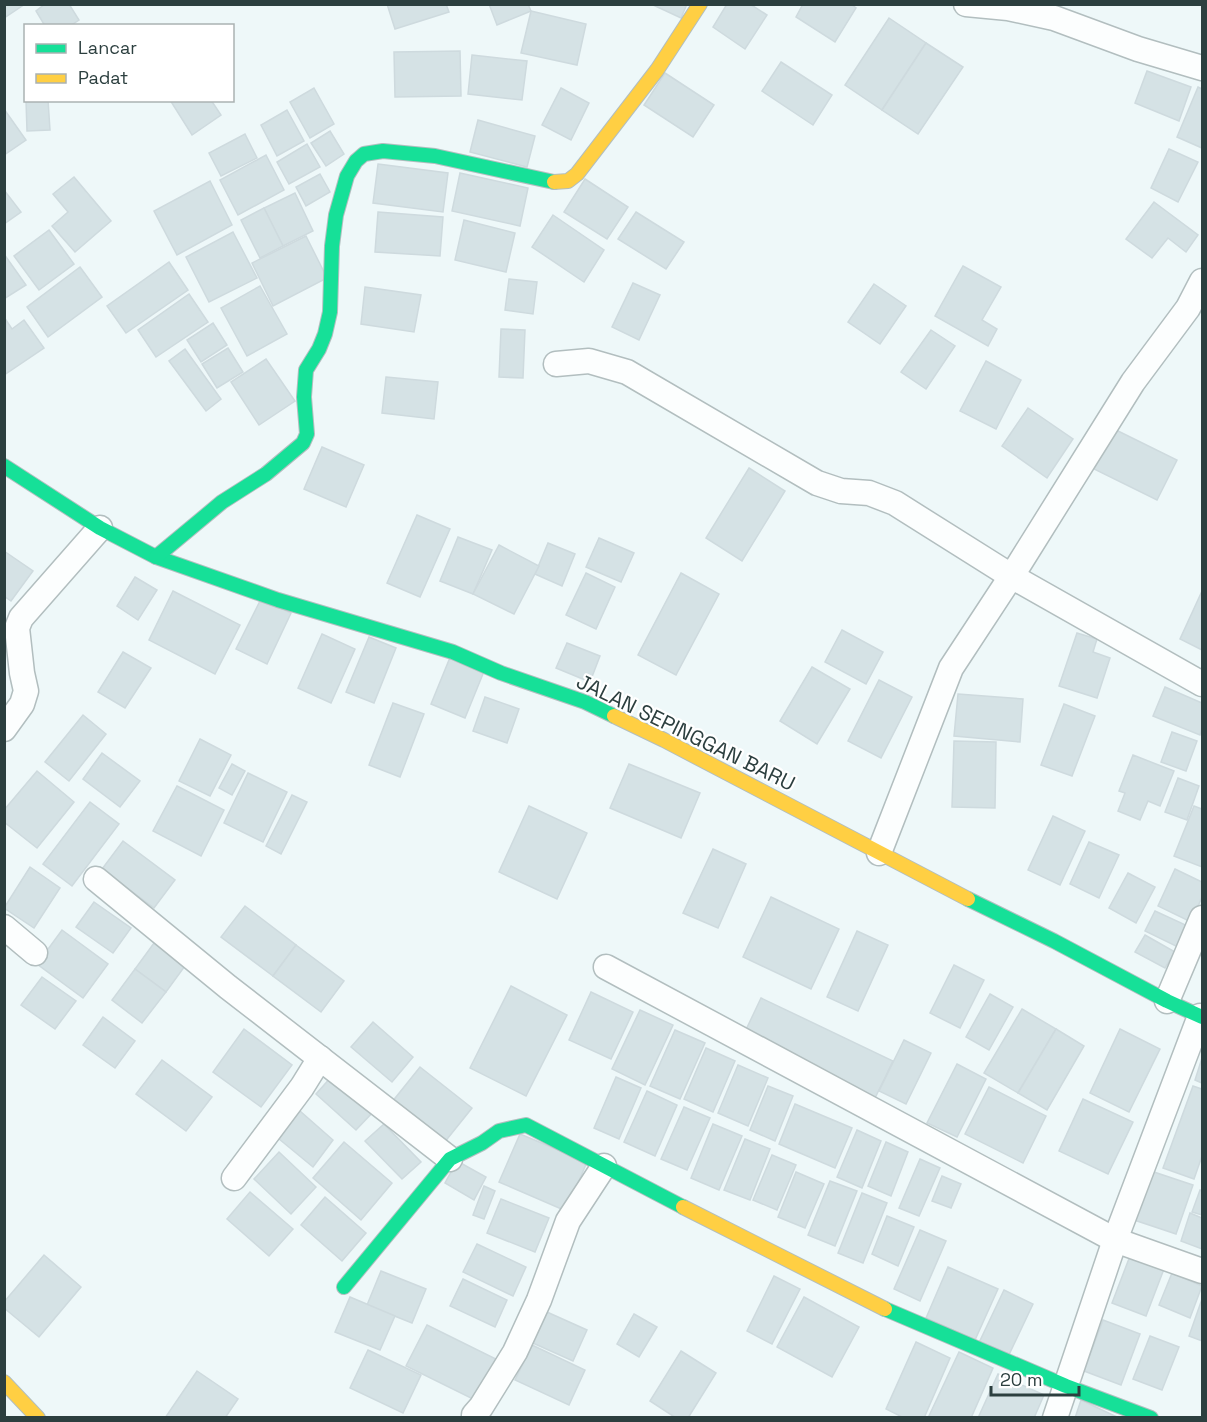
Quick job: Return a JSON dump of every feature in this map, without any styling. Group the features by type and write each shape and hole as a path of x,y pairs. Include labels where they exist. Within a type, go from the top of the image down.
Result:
{"street":[{"path":"156,557 222,502 266,474 303,443 307,434 304,397 306,370 325,334 330,312 330,279 336,215 347,176 356,161 364,154 383,152 435,156 557,183 568,181 577,174 617,121 690,22 700,4"},
{"path":"966,4 1008,8 1054,18 1138,49 1203,68"},
{"path":"879,853 951,668 1133,382 1195,312 1203,281"},
{"path":"556,364 588,361 627,372 817,483 841,491 869,493 895,503 1011,576 1203,684"},
{"name":"JALAN SEPINGGAN BARU","path":"4,466 100,528 156,557 278,600 453,652 501,673 585,702 664,740 1167,1001 1201,1016"},
{"path":"4,729 22,704 26,691 17,628 21,618 100,528"},
{"path":"96,879 228,987 450,1159"},
{"path":"1167,1001 1203,918"},
{"path":"4,927 35,953"},
{"path":"606,967 1114,1240 1203,1271"},
{"path":"1055,1418 1114,1240 1201,1016"},
{"path":"234,1178 302,1087 320,1058"},
{"path":"344,1287 450,1159 482,1143 499,1131 526,1125 867,1302 1066,1386 1151,1418"},
{"path":"474,1415 482,1407 515,1352 539,1300 568,1221 604,1166"},
{"path":"4,1382 38,1418"}],"building":[{"path":"4,4 25,4 4,18"},
{"path":"45,4 69,4 79,20 73,24 44,24 36,11"},
{"path":"387,4 446,4 449,12 395,29"},
{"path":"489,4 528,4 531,11 497,25"},
{"path":"651,4 687,4 681,18"},
{"path":"727,4 750,4 767,15 745,49 713,27"},
{"path":"803,4 851,4 856,8 835,42 796,17"},
{"path":"531,11 586,24 577,65 521,53"},
{"path":"889,18 926,43 882,110 845,85"},
{"path":"926,43 963,67 918,134 882,110"},
{"path":"460,51 461,96 395,97 394,52"},
{"path":"472,55 527,61 522,100 468,94"},
{"path":"781,62 832,95 813,125 762,91"},
{"path":"1147,71 1191,87 1179,121 1135,103"},
{"path":"665,73 714,105 693,137 644,105"},
{"path":"1198,87 1202,89 1202,148 1177,137"},
{"path":"314,88 334,124 310,138 290,102"},
{"path":"561,88 589,103 571,140 542,125"},
{"path":"26,102 48,102 50,130 27,131"},
{"path":"171,102 212,102 221,115 192,135"},
{"path":"4,109 26,140 4,155"},
{"path":"287,110 304,141 277,156 261,125"},
{"path":"478,120 535,136 527,167 470,152"},
{"path":"330,131 344,154 326,166 311,143"},
{"path":"245,134 257,158 221,176 209,153"},
{"path":"307,144 320,167 289,184 277,162"},
{"path":"1169,149 1198,162 1178,202 1151,188"},
{"path":"266,155 284,190 238,215 220,180"},
{"path":"378,164 448,173 443,212 373,203"},
{"path":"460,173 528,188 520,226 452,211"},
{"path":"320,174 330,192 306,206 296,187"},
{"path":"74,177 111,221 75,252 52,226 68,212 53,194"},
{"path":"585,179 628,207 607,239 564,212"},
{"path":"210,181 232,225 177,255 154,211"},
{"path":"4,190 21,212 4,224"},
{"path":"295,193 313,231 283,246 264,208"},
{"path":"1154,202 1198,235 1186,252 1168,238 1152,258 1126,239"},
{"path":"264,208 283,246 260,258 241,220"},
{"path":"378,212 443,217 440,256 375,252"},
{"path":"636,212 684,242 666,269 618,239"},
{"path":"553,215 604,250 584,282 532,247"},
{"path":"464,220 515,233 506,272 455,260"},
{"path":"49,230 74,264 39,290 14,256"},
{"path":"233,232 257,278 209,302 186,257"},
{"path":"306,236 327,278 273,306 252,263"},
{"path":"4,254 26,285 4,299"},
{"path":"169,262 188,290 126,333 107,306"},
{"path":"963,266 1001,287 982,320 997,329 988,346 935,316"},
{"path":"80,267 102,297 48,337 27,307"},
{"path":"509,279 537,282 533,314 505,310"},
{"path":"633,283 660,295 639,340 612,327"},
{"path":"874,284 906,306 880,344 848,322"},
{"path":"260,286 287,334 247,356 221,308"},
{"path":"365,287 421,295 414,332 361,324"},
{"path":"189,294 208,322 156,357 138,330"},
{"path":"6,320 12,329 24,320 44,348 4,375"},
{"path":"213,323 227,345 201,362 187,340"},
{"path":"501,329 525,330 523,378 499,377"},
{"path":"931,330 955,346 926,389 901,372"},
{"path":"228,348 243,372 217,388 202,364"},
{"path":"185,349 221,399 206,411 169,361"},
{"path":"266,359 295,401 259,425 231,382"},
{"path":"986,361 1021,380 996,429 960,411"},
{"path":"386,377 438,382 434,419 382,413"},
{"path":"1028,408 1073,439 1047,478 1002,446"},
{"path":"1114,429 1177,460 1157,500 1094,469"},
{"path":"322,447 364,465 346,507 304,489"},
{"path":"749,468 785,491 742,561 706,538"},
{"path":"417,515 450,529 420,597 387,583"},
{"path":"458,537 492,550 473,594 440,581"},
{"path":"599,538 634,553 621,582 586,567"},
{"path":"548,543 575,554 562,586 535,574"},
{"path":"499,545 539,566 514,614 473,594"},
{"path":"4,551 33,571 11,601 4,596"},
{"path":"586,573 615,587 596,629 566,615"},
{"path":"681,573 719,594 676,675 638,655"},
{"path":"135,577 157,590 138,620 117,606"},
{"path":"173,591 240,625 215,674 149,640"},
{"path":"1202,591 1202,650 1180,639"},
{"path":"261,599 291,613 267,664 236,649"},
{"path":"842,630 883,652 866,684 825,662"},
{"path":"1077,633 1097,639 1093,652 1110,658 1097,698 1059,686"},
{"path":"322,634 355,649 331,703 298,688"},
{"path":"369,637 396,648 374,703 346,692"},
{"path":"567,643 600,656 590,682 556,668"},
{"path":"123,652 151,668 125,708 98,692"},
{"path":"451,655 485,669 465,718 431,704"},
{"path":"812,667 850,689 817,744 780,721"},
{"path":"879,680 912,697 881,758 848,741"},
{"path":"1165,687 1202,703 1200,735 1153,716"},
{"path":"958,694 1023,699 1020,742 954,736"},
{"path":"485,697 519,709 507,743 473,731"},
{"path":"393,703 424,714 400,777 369,765"},
{"path":"1064,704 1095,716 1072,776 1041,765"},
{"path":"83,715 106,734 69,781 45,762"},
{"path":"1172,732 1197,741 1186,771 1161,762"},
{"path":"200,739 231,755 210,796 179,781"},
{"path":"954,741 996,742 995,808 952,807"},
{"path":"102,753 140,781 120,807 83,779"},
{"path":"1133,755 1174,771 1160,806 1148,801 1140,820 1118,811 1125,793 1119,791"},
{"path":"232,764 245,771 232,795 219,788"},
{"path":"629,764 700,793 681,838 610,808"},
{"path":"37,771 74,802 37,848 4,822 4,810"},
{"path":"248,773 287,792 263,842 224,823"},
{"path":"1178,778 1199,786 1187,820 1165,812"},
{"path":"177,786 224,810 201,856 153,831"},
{"path":"292,795 307,802 281,854 266,846"},
{"path":"90,802 119,824 72,886 43,864"},
{"path":"529,806 587,833 557,899 499,872"},
{"path":"1194,806 1202,809 1202,867 1174,856"},
{"path":"1053,816 1085,831 1060,885 1028,870"},
{"path":"123,841 175,880 154,908 102,869"},
{"path":"1089,842 1119,855 1099,898 1070,884"},
{"path":"713,849 746,864 718,928 683,913"},
{"path":"30,867 60,888 34,928 4,908"},
{"path":"1175,869 1202,882 1202,897 1191,922 1158,906"},
{"path":"1128,873 1155,887 1136,923 1109,908"},
{"path":"771,897 839,929 811,989 743,957"},
{"path":"94,902 131,928 113,953 76,927"},
{"path":"245,906 296,945 273,976 221,937"},
{"path":"1155,911 1190,927 1180,948 1145,931"},
{"path":"62,930 108,964 83,998 37,964"},
{"path":"857,931 888,945 858,1011 827,997"},
{"path":"1145,935 1175,952 1165,968 1135,952"},
{"path":"154,943 185,966 166,992 135,969"},
{"path":"296,945 344,981 321,1012 273,976"},
{"path":"954,965 984,980 960,1028 930,1013"},
{"path":"135,969 166,992 142,1023 112,1000"},
{"path":"42,977 76,1001 55,1029 21,1005"},
{"path":"511,986 567,1015 526,1096 470,1068"},
{"path":"591,992 633,1012 611,1059 569,1040"},
{"path":"990,994 1013,1007 989,1050 966,1037"},
{"path":"761,998 893,1061 875,1098 743,1036"},
{"path":"1022,1009 1056,1029 1018,1093 984,1073"},
{"path":"640,1010 673,1025 645,1085 612,1069"},
{"path":"103,1017 135,1041 115,1068 83,1045"},
{"path":"373,1022 413,1057 392,1082 351,1047"},
{"path":"244,1029 292,1065 261,1107 213,1072"},
{"path":"1056,1029 1084,1046 1047,1110 1018,1093"},
{"path":"1120,1029 1160,1049 1129,1112 1090,1093"},
{"path":"675,1030 705,1043 680,1099 650,1086"},
{"path":"904,1040 931,1053 906,1104 879,1091"},
{"path":"706,1048 735,1061 713,1112 684,1099"},
{"path":"1202,1058 1202,1083 1195,1080"},
{"path":"162,1060 212,1097 186,1131 136,1094"},
{"path":"957,1064 986,1079 957,1137 927,1123"},
{"path":"738,1065 768,1078 748,1126 718,1113"},
{"path":"420,1067 472,1108 444,1143 392,1102"},
{"path":"332,1076 374,1111 356,1130 316,1094"},
{"path":"616,1077 641,1088 619,1139 594,1128"},
{"path":"768,1086 793,1096 775,1141 750,1130"},
{"path":"1193,1086 1202,1089 1202,1156 1194,1179 1163,1168"},
{"path":"989,1087 1046,1116 1023,1163 965,1134"},
{"path":"647,1091 677,1105 655,1156 624,1142"},
{"path":"1083,1099 1133,1122 1108,1174 1059,1151"},
{"path":"795,1104 852,1128 835,1168 779,1144"},
{"path":"684,1107 710,1118 687,1170 661,1159"},
{"path":"300,1111 333,1140 313,1167 279,1139"},
{"path":"384,1124 421,1162 402,1179 365,1141"},
{"path":"713,1124 742,1136 719,1190 691,1178"},
{"path":"857,1130 881,1141 862,1188 837,1177"},
{"path":"520,1134 587,1162 566,1211 499,1182"},
{"path":"745,1139 770,1149 750,1200 724,1190"},
{"path":"344,1142 392,1183 361,1220 313,1178"},
{"path":"886,1142 908,1152 891,1196 868,1186"},
{"path":"279,1152 316,1187 291,1214 254,1179"},
{"path":"772,1155 796,1165 777,1210 753,1200"},
{"path":"920,1159 940,1168 919,1216 899,1208"},
{"path":"457,1161 486,1177 474,1200 445,1183"},
{"path":"1151,1171 1193,1185 1176,1234 1134,1220"},
{"path":"796,1172 824,1184 805,1228 778,1217"},
{"path":"942,1176 961,1184 951,1208 932,1201"},
{"path":"830,1181 857,1191 835,1246 808,1235"},
{"path":"484,1186 495,1191 484,1219 473,1215"},
{"path":"1200,1190 1202,1191 1202,1215 1192,1212"},
{"path":"250,1192 293,1229 269,1256 227,1219"},
{"path":"862,1193 887,1203 863,1263 838,1253"},
{"path":"325,1197 366,1233 342,1261 301,1225"},
{"path":"501,1199 549,1218 535,1252 487,1233"},
{"path":"1190,1213 1202,1218 1202,1249 1181,1241"},
{"path":"887,1216 914,1227 898,1266 872,1254"},
{"path":"920,1230 946,1241 920,1301 894,1289"},
{"path":"477,1244 526,1267 513,1296 463,1272"},
{"path":"44,1255 81,1287 39,1337 4,1308 4,1302"},
{"path":"1130,1256 1164,1269 1146,1316 1112,1303"},
{"path":"948,1267 998,1289 975,1340 926,1318"},
{"path":"381,1271 426,1289 412,1323 367,1305"},
{"path":"1172,1273 1202,1286 1190,1318 1159,1305"},
{"path":"774,1276 800,1289 772,1344 747,1331"},
{"path":"463,1279 507,1300 495,1327 450,1306"},
{"path":"1004,1290 1033,1304 1006,1361 977,1347"},
{"path":"350,1297 395,1316 380,1350 335,1332"},
{"path":"804,1297 859,1327 832,1377 777,1347"},
{"path":"1202,1299 1202,1341 1189,1336"},
{"path":"538,1308 587,1330 573,1361 524,1339"},
{"path":"634,1314 657,1327 639,1357 617,1344"},
{"path":"1103,1320 1140,1334 1121,1385 1084,1371"},
{"path":"427,1325 498,1360 477,1401 406,1366"},
{"path":"1150,1336 1179,1347 1162,1390 1133,1379"},
{"path":"916,1342 950,1358 924,1418 904,1418 886,1409"},
{"path":"532,1345 585,1370 569,1405 515,1380"},
{"path":"368,1350 421,1375 403,1413 350,1388"},
{"path":"681,1351 716,1373 688,1418 676,1418 650,1401"},
{"path":"959,1352 993,1368 971,1418 928,1418"},
{"path":"197,1371 238,1399 225,1418 165,1418"},
{"path":"998,1374 1044,1395 1034,1418 978,1418"},
{"path":"1081,1400 1119,1418 1075,1418"}],"traffic: fast":[{"path":"156,557 222,502 266,474 303,443 307,434 304,397 306,370 325,334 330,312 332,246 336,215 347,176 356,161 364,154 383,151 435,156 554,182"},
{"path":"4,466 100,528 156,557 278,600 453,652 501,673 585,702 614,716"},
{"path":"968,899 1202,1017"},
{"path":"344,1287 450,1159 482,1143 499,1131 526,1125 683,1207"},
{"path":"885,1309 1066,1386 1151,1418"}],"traffic: slow":[{"path":"554,182 568,181 577,174 657,70 700,4"},
{"path":"614,716 968,899"},
{"path":"683,1207 885,1309"},
{"path":"4,1382 38,1418"}]}
